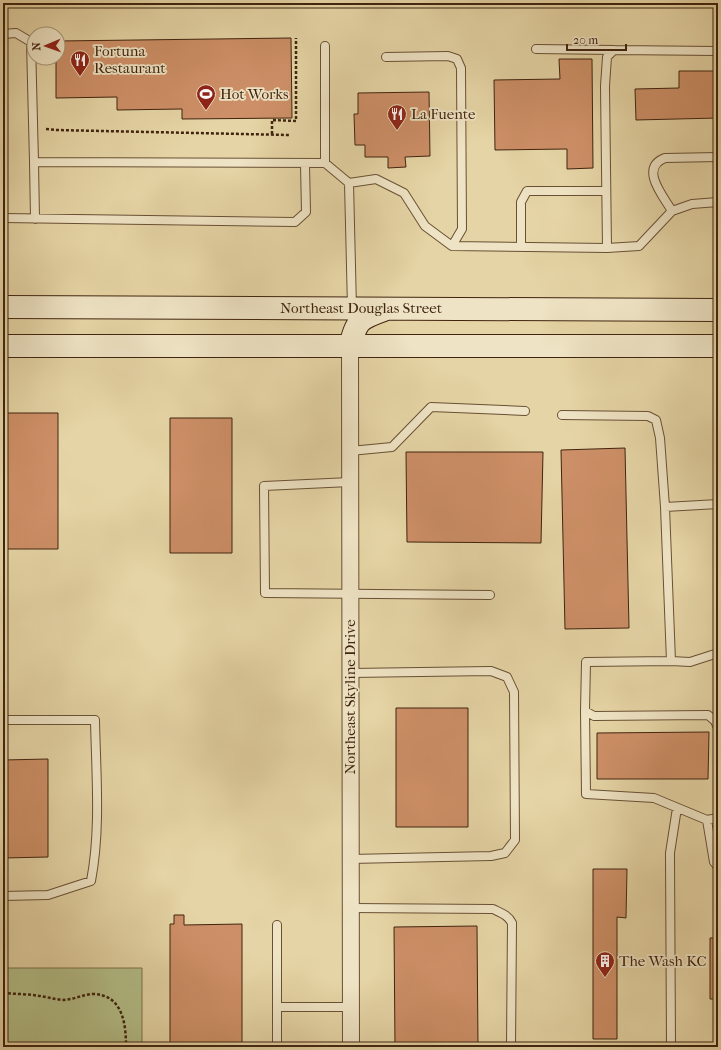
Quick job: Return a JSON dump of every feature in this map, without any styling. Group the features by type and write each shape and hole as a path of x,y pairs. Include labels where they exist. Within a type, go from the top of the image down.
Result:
{"main road":[{"name":"Northeast Douglas Street","path":"3,308 718,310"},
{"path":"350,346 355,327 364,317 391,308"},
{"path":"3,346 718,346"}],"street":[{"name":"Northeast Skyline Drive","path":"350,346 351,1047"}],"lane":[{"path":"3,34 16,34 31,42 34,219"},
{"path":"325,46 325,163"},
{"path":"536,49 718,51"},
{"path":"607,248 605,86 607,57 614,50"},
{"path":"386,57 448,56 457,59 461,68 462,229 452,246"},
{"path":"672,211 653,178 652,172 660,160 665,158 718,157"},
{"path":"34,162 325,163 349,183 376,179 404,193 425,226 452,246 607,248 639,246 672,211 692,204 718,202"},
{"path":"3,218 295,222 306,212 305,164"},
{"path":"349,183 352,308"},
{"path":"521,247 521,202 527,192 606,191"},
{"path":"350,451 392,447 431,407 525,411"},
{"path":"562,416 648,416 656,420 660,438 665,507 671,661"},
{"path":"350,482 264,486 265,592 490,595"},
{"path":"665,507 718,504"},
{"path":"718,654 690,662 586,662 586,794 654,798 707,820 718,818"},
{"path":"350,673 490,671 507,677 514,692 515,840 505,853 490,856 350,859"},
{"path":"586,711 594,716 708,715 716,721 718,728"},
{"path":"3,720 95,720 97,791 96,857 91,881 48,895 3,896"},
{"path":"670,1047 670,853 678,808"},
{"path":"707,820 714,862 718,867"},
{"path":"351,908 493,909 510,918 512,923 511,1047"},
{"path":"277,925 277,1047"},
{"path":"277,1007 351,1007"}],"path":[{"path":"272,134 272,120 296,121 296,38"},
{"path":"33,123 44,128 56,130 289,135"},
{"path":"3,993 40,996 62,1000 92,994 107,998 115,1003 121,1011 126,1028 126,1047"}],"green space":[{"path":"3,968 142,968 142,1047 3,1047"}],"building":[{"path":"291,38 292,118 182,119 182,109 117,110 117,97 56,98 56,66 66,66 66,41"},
{"path":"559,59 592,59 593,168 567,169 567,149 495,150 494,80 560,79"},
{"path":"679,71 718,71 718,118 636,120 635,89 679,88"},
{"path":"429,92 430,156 405,157 406,167 388,168 388,157 365,157 365,145 355,145 354,114 358,114 358,93"},
{"path":"3,413 58,413 58,549 3,549"},
{"path":"170,418 232,418 232,553 170,553"},
{"path":"625,448 629,628 565,629 561,450"},
{"path":"406,452 543,452 541,543 407,542"},
{"path":"396,708 468,708 468,827 396,827"},
{"path":"709,732 708,779 597,779 597,733"},
{"path":"48,759 48,857 3,858 3,760"},
{"name":"The Wash KC","path":"593,869 627,869 626,918 617,917 617,1039 593,1039"},
{"path":"174,915 184,915 184,925 242,924 242,1047 170,1047 170,924 174,924"},
{"path":"477,926 478,1047 395,1047 394,927"},
{"path":"710,938 718,938 718,999 710,999"}],"place":[{"name":"Fortuna Restaurant","path":"80,77"},
{"name":"Hot Works","path":"206,111"},
{"name":"La Fuente","path":"397,131"},
{"name":"The Wash KC","path":"605,978"}]}
